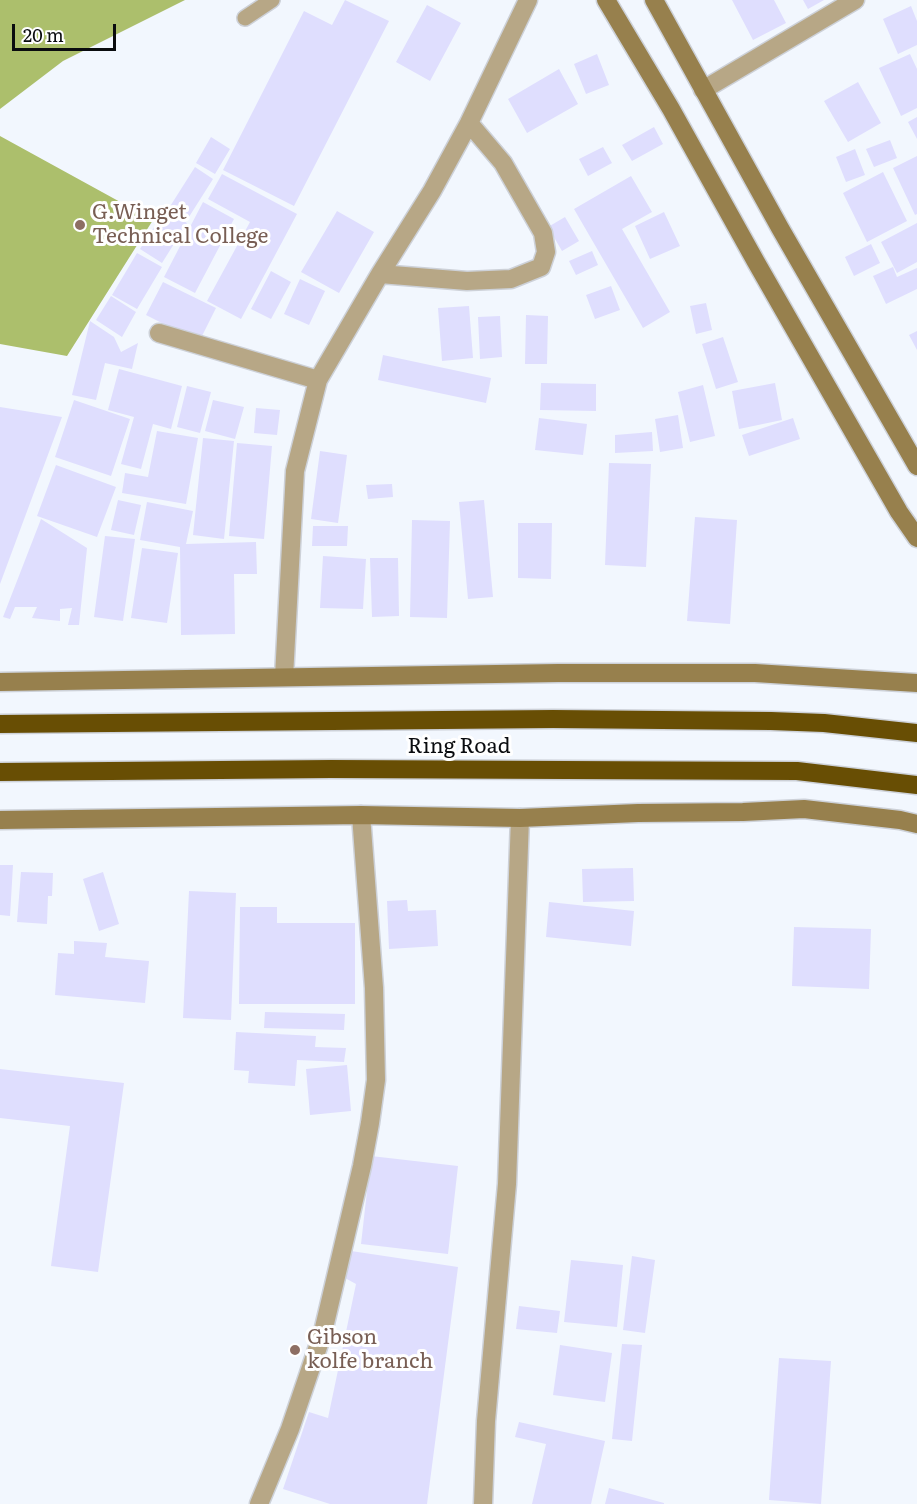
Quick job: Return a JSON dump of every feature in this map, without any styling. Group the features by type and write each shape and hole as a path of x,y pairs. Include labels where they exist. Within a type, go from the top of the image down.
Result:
{"highway":[{"name":"Ring Road","path":"0,724 564,719 771,721 824,723 917,733"},
{"name":"Ring Road","path":"0,772 331,769 796,771 917,785"}],"main road":[{"path":"606,0 671,109 899,512 917,538"},
{"path":"654,0 917,466"},
{"path":"0,682 558,673 755,673 917,683"},
{"path":"0,820 361,815 520,818 804,809 917,824"}],"street":[{"path":"284,677 295,471 318,380 432,191 469,123 528,0"},
{"path":"704,90 855,0"},
{"path":"380,274 467,281 511,279 541,267 546,252 543,233 503,163 469,123"},
{"path":"159,333 318,380"},
{"path":"259,1504 308,1380 323,1332 370,1123 376,1080 374,987 361,815"},
{"path":"483,1504 486,1421 507,1184 520,818"}],"lane":[{"path":"244,18 272,0"}],"green space":[{"path":"0,0 185,0 63,61 0,109"},
{"path":"0,136 153,220 67,356 0,344"}],"building":[{"path":"345,0 389,21 294,206 223,170 304,11 332,25"},
{"path":"732,0 774,0 786,23 753,40"},
{"path":"803,0 824,0 808,9"},
{"path":"427,5 461,23 430,81 396,62"},
{"path":"911,6 917,21 917,45 898,54 883,19"},
{"path":"597,54 609,85 586,94 574,64"},
{"path":"910,54 917,69 917,108 901,116 879,68"},
{"path":"559,69 578,104 527,133 508,99"},
{"path":"858,82 881,123 848,142 824,101"},
{"path":"917,117 917,139 908,122"},
{"path":"654,127 663,144 632,161 622,145"},
{"path":"211,137 230,149 215,174 196,163"},
{"path":"890,140 897,158 874,167 866,149"},
{"path":"603,147 612,163 588,176 579,159"},
{"path":"855,149 865,175 846,182 836,157"},
{"path":"917,156 917,214 915,215 893,168"},
{"path":"195,167 213,179 187,220 169,208"},
{"path":"883,172 907,221 867,242 843,193"},
{"path":"222,174 297,214 241,319 207,301 250,222 208,199"},
{"path":"631,176 652,212 622,229 670,312 643,328 574,209"},
{"path":"203,202 234,219 195,293 164,277"},
{"path":"165,210 187,223 162,263 140,249"},
{"path":"337,211 374,232 339,293 301,272"},
{"path":"664,212 680,246 650,259 635,226"},
{"path":"565,217 579,241 562,251 548,227"},
{"path":"917,223 917,262 897,273 881,242"},
{"path":"871,244 880,263 854,276 845,257"},
{"path":"592,251 598,265 576,275 569,261"},
{"path":"137,253 162,267 137,309 112,295"},
{"path":"893,267 897,277 917,268 917,289 886,304 873,276"},
{"path":"271,271 291,282 271,319 251,309"},
{"path":"300,279 325,291 309,325 284,314"},
{"path":"163,282 216,308 199,342 146,315"},
{"path":"611,286 620,310 595,319 586,295"},
{"path":"111,296 136,312 122,337 96,320"},
{"path":"706,303 712,330 696,334 690,306"},
{"path":"469,306 473,358 442,361 438,308"},
{"path":"526,315 548,316 547,364 525,364"},
{"path":"500,316 502,357 480,359 478,317"},
{"path":"90,321 114,337 121,352 138,343 132,369 105,363 96,400 72,395"},
{"path":"917,331 917,350 909,335"},
{"path":"723,337 738,382 716,389 702,344"},
{"path":"383,355 491,378 486,403 378,380"},
{"path":"119,369 182,386 171,429 153,424 141,469 121,464 134,417 108,410"},
{"path":"541,383 596,384 596,411 540,410"},
{"path":"775,383 782,420 739,429 732,391"},
{"path":"703,385 715,436 690,442 678,392"},
{"path":"187,386 211,392 200,433 177,427"},
{"path":"74,400 130,419 111,476 55,457"},
{"path":"213,400 244,407 235,439 205,431"},
{"path":"0,407 62,417 0,584"},
{"path":"256,408 280,410 277,435 254,433"},
{"path":"678,415 683,448 660,452 655,419"},
{"path":"539,418 587,424 583,455 535,450"},
{"path":"793,418 800,439 749,456 742,435"},
{"path":"157,431 198,438 186,504 122,493 125,473 148,477"},
{"path":"652,432 653,451 615,453 615,435"},
{"path":"203,438 234,441 224,539 193,535"},
{"path":"237,443 272,446 264,539 229,536"},
{"path":"320,451 347,455 338,523 311,519"},
{"path":"609,463 651,464 646,567 605,565"},
{"path":"56,465 116,487 97,537 37,516"},
{"path":"392,484 393,497 368,499 366,485"},
{"path":"118,500 141,505 134,535 111,530"},
{"path":"484,500 493,597 468,599 459,502"},
{"path":"147,502 193,511 186,544 256,542 257,574 234,574 235,634 181,635 180,547 140,540"},
{"path":"695,517 737,520 730,624 687,621"},
{"path":"41,519 87,548 79,625 68,625 72,608 60,609 60,621 32,618 37,607 15,607 10,619 3,617"},
{"path":"412,520 450,521 447,618 410,617"},
{"path":"518,523 552,523 551,579 518,578"},
{"path":"313,526 348,526 347,546 312,546"},
{"path":"105,536 135,539 123,621 94,617"},
{"path":"142,548 178,553 167,623 131,618"},
{"path":"323,556 366,559 363,609 320,608"},
{"path":"370,558 398,558 399,616 372,617"},
{"path":"0,865 13,865 10,916 0,915"},
{"path":"633,868 634,901 583,902 582,869"},
{"path":"21,872 53,873 52,896 48,896 47,924 17,922"},
{"path":"103,872 119,924 99,931 83,879"},
{"path":"189,891 236,893 231,1020 183,1018"},
{"path":"407,900 408,911 436,910 438,946 389,949 387,901"},
{"path":"549,902 634,911 631,946 546,937"},
{"path":"240,907 277,907 277,923 355,923 355,1004 239,1004"},
{"path":"794,927 871,929 869,989 792,986"},
{"path":"74,941 107,943 105,957 149,961 145,1003 55,995 58,953 74,954"},
{"path":"265,1012 345,1014 344,1030 264,1028"},
{"path":"236,1032 316,1036 315,1047 346,1048 344,1062 297,1060 295,1086 248,1083 249,1071 234,1070"},
{"path":"347,1065 351,1111 310,1115 306,1069"},
{"path":"0,1069 124,1083 98,1272 51,1266 70,1126 0,1118"},
{"path":"371,1156 458,1166 448,1254 361,1244"},
{"path":"351,1251 458,1267 427,1504 330,1504 283,1489 309,1412 328,1418 356,1284 345,1278"},
{"path":"632,1256 655,1260 645,1333 623,1330"},
{"path":"571,1260 623,1265 617,1327 564,1322"},
{"path":"519,1306 560,1311 557,1333 516,1329"},
{"path":"622,1344 642,1345 632,1441 612,1439"},
{"path":"560,1345 612,1353 605,1402 553,1395"},
{"path":"779,1358 831,1361 821,1504 769,1500"},
{"path":"519,1422 605,1441 591,1504 532,1504 546,1444 515,1437"},
{"path":"609,1488 664,1503 664,1504 605,1504"}],"place":[{"name":"G.Winget Technical College","path":"80,225"},
{"name":"Gibson kolfe branch","path":"295,1350"}]}
